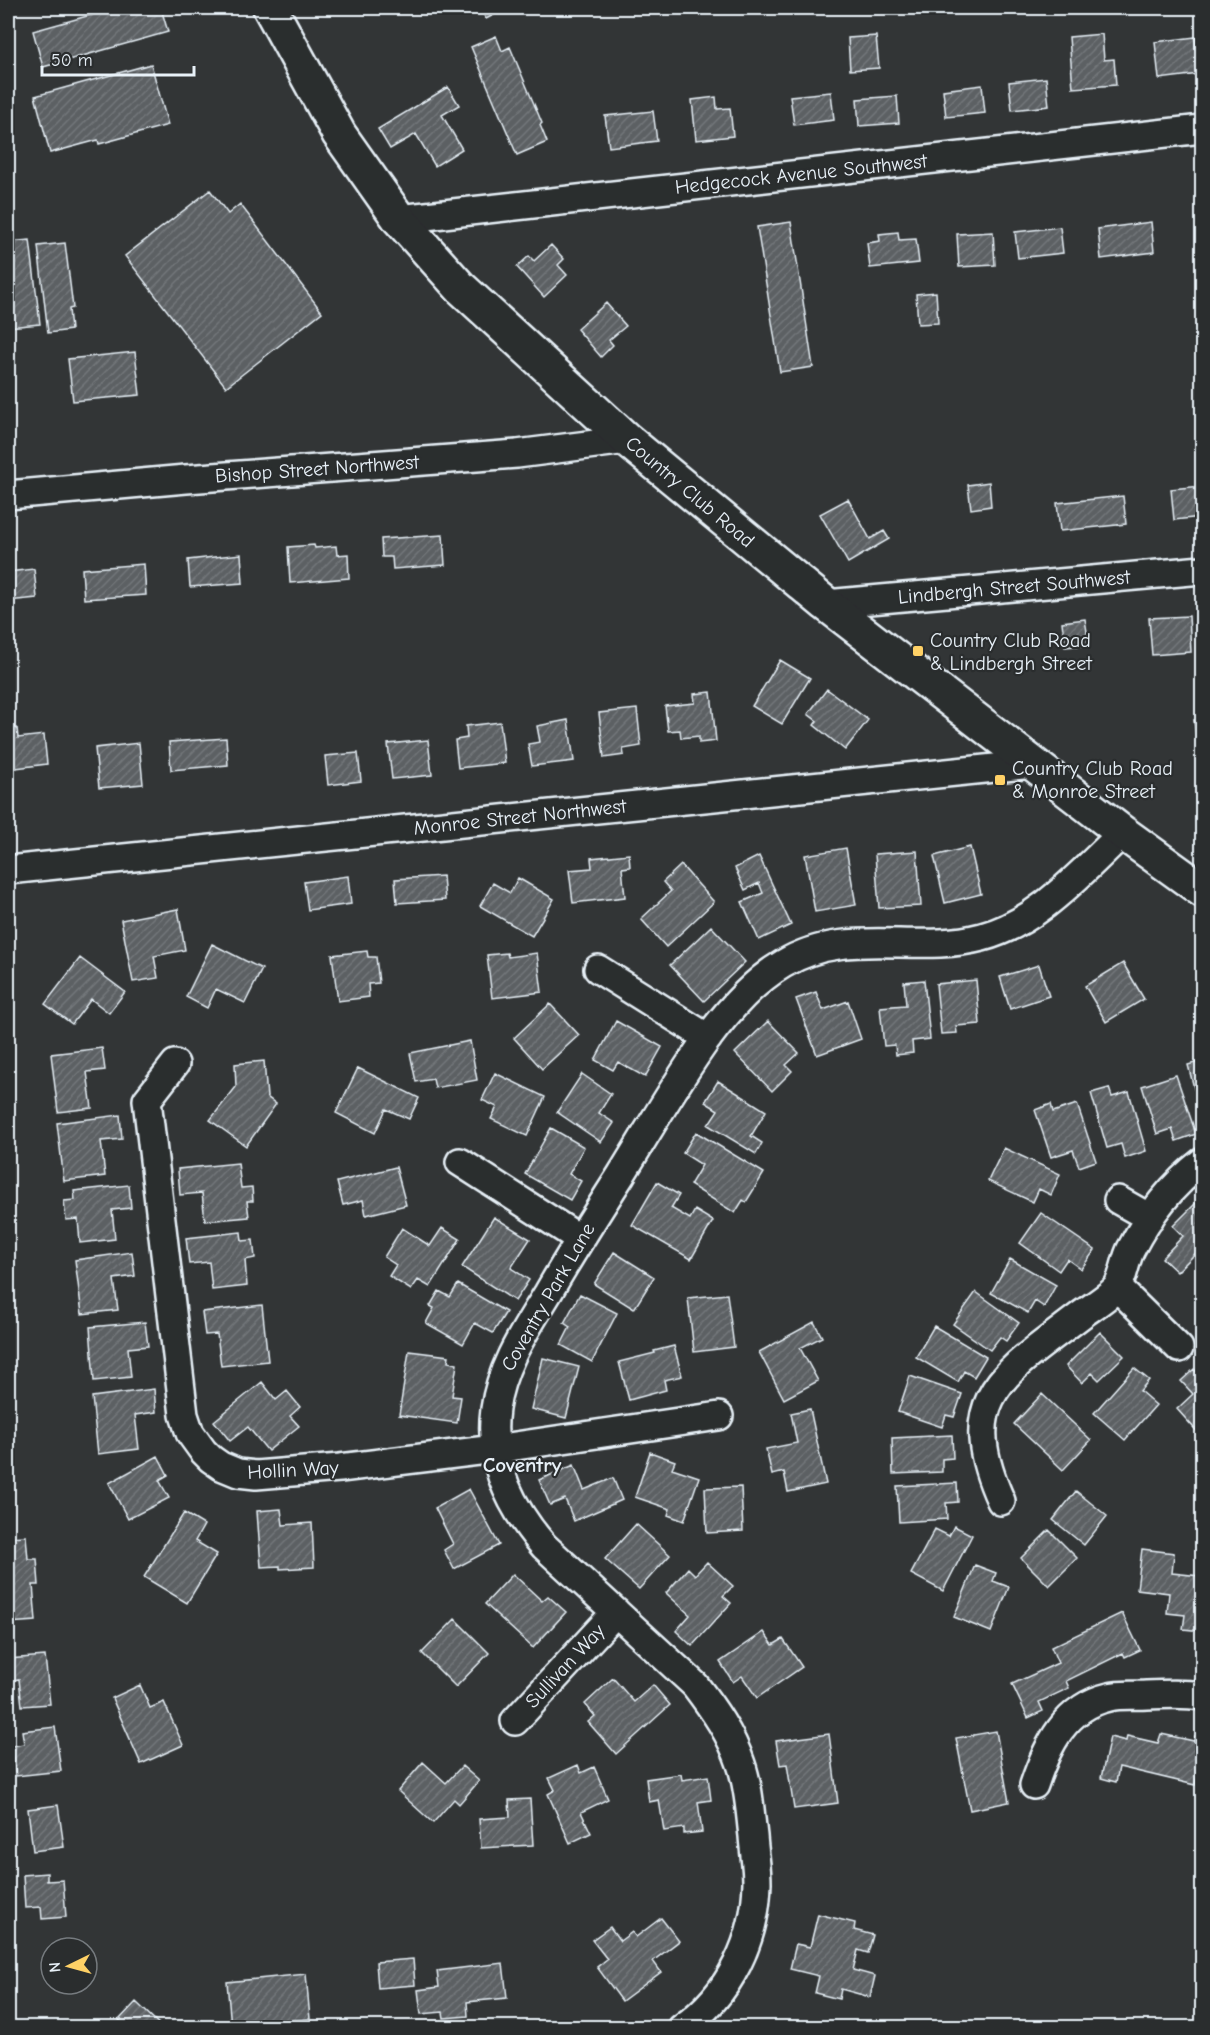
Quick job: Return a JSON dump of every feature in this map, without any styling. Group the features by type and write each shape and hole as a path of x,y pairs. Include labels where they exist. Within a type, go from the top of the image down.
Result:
{"main road":[{"name":"Country Club Road","path":"270,8 339,134 399,219 460,287 627,441 826,604 1123,833 1203,890"}],"street":[{"name":"Hedgecock Avenue Southwest","path":"399,219 1203,129"},
{"name":"Bishop Street Northwest","path":"8,495 517,454 627,441"},
{"name":"Lindbergh Street Southwest","path":"826,604 1203,570"},
{"name":"Monroe Street Northwest","path":"8,870 1033,764"},
{"name":"Coventry Park Lane","path":"682,2028 706,2008 727,1983 739,1963 749,1936 755,1909 757,1881 749,1798 742,1765 716,1712 695,1685 544,1546 525,1525 512,1503 502,1480 495,1449 494,1412 509,1358 580,1239 708,1038 761,979 783,963 809,951 835,944 862,941 945,943 982,937 1008,928 1032,914 1054,897 1123,833"},
{"path":"598,969 708,1038"},
{"name":"Hollin Way","path":"175,1064 147,1100 184,1415 190,1433 202,1452 221,1466 238,1473 256,1475 340,1468 495,1449 719,1416"},
{"path":"460,1161 580,1239"},
{"path":"1001,1501 989,1475 981,1430 984,1412 992,1395 1002,1379 1029,1355 1117,1287 1130,1250 1149,1218 1172,1189 1203,1162"},
{"path":"1118,1200 1149,1218"},
{"path":"1117,1287 1179,1348"},
{"name":"Sullivan Way","path":"515,1721 616,1612"},
{"path":"1034,1785 1044,1755 1053,1739 1070,1718 1084,1706 1110,1696 1184,1694 1203,1696"}],"building":[{"path":"116,8 161,8 168,32 43,67 33,31"},
{"path":"480,8 507,8 486,19"},
{"path":"1102,34 1104,60 1114,59 1116,85 1073,88 1069,37"},
{"path":"496,36 502,51 510,47 542,123 540,125 547,142 517,155 471,47"},
{"path":"876,36 879,68 850,70 848,38"},
{"path":"1195,37 1199,74 1159,79 1155,42"},
{"path":"151,64 168,125 99,144 98,140 50,153 35,96"},
{"path":"1046,78 1049,106 1012,110 1009,82"},
{"path":"982,85 985,113 946,117 943,90"},
{"path":"448,87 459,105 442,115 462,149 435,166 416,134 390,149 378,129"},
{"path":"831,92 834,120 794,125 790,96"},
{"path":"897,96 899,123 859,126 857,99"},
{"path":"716,97 717,109 730,108 733,136 696,140 692,100"},
{"path":"653,111 657,141 609,147 605,116"},
{"path":"210,190 228,214 240,204 322,312 226,387 125,256"},
{"path":"791,222 813,367 780,372 757,227"},
{"path":"1151,222 1154,252 1101,259 1098,229"},
{"path":"1060,227 1063,253 1018,258 1015,232"},
{"path":"898,232 899,240 916,239 919,263 870,268 867,243 880,241 879,234"},
{"path":"993,232 995,265 959,267 957,234"},
{"path":"30,240 40,324 8,327 8,242"},
{"path":"65,243 73,308 69,309 71,330 48,333 38,246"},
{"path":"551,245 564,259 558,265 567,275 544,297 517,267 529,256 534,261"},
{"path":"936,292 938,323 918,324 916,294"},
{"path":"606,303 626,326 609,340 613,345 601,357 577,329"},
{"path":"135,352 140,395 73,401 68,359"},
{"path":"989,482 991,506 971,509 968,485"},
{"path":"1202,486 1202,517 1174,520 1171,489"},
{"path":"1123,496 1126,524 1060,531 1057,503"},
{"path":"848,499 870,539 884,531 889,539 848,563 820,514"},
{"path":"443,535 445,565 393,569 392,557 382,557 381,539"},
{"path":"314,545 315,548 336,546 337,555 348,554 349,578 290,583 288,547"},
{"path":"241,554 243,583 190,587 188,560"},
{"path":"144,564 146,595 84,599 82,569"},
{"path":"34,569 37,598 8,601 8,572"},
{"path":"1189,616 1191,652 1152,655 1149,618"},
{"path":"1085,619 1089,645 1065,647 1062,622"},
{"path":"780,660 810,678 782,724 752,706"},
{"path":"827,689 868,720 845,750 814,725 817,721 808,714"},
{"path":"711,692 716,741 699,743 699,736 681,738 680,730 668,731 665,706 695,703 694,694"},
{"path":"637,709 641,746 623,749 624,755 604,758 599,713"},
{"path":"568,720 574,761 532,766 528,744 540,742 537,726"},
{"path":"1194,720 1202,720 1202,736 1196,736"},
{"path":"500,722 505,763 458,768 455,740 467,738 466,726"},
{"path":"17,728 18,738 44,735 47,764 8,769 8,729"},
{"path":"226,738 228,765 171,770 169,742"},
{"path":"428,740 432,775 392,779 388,744"},
{"path":"139,743 143,784 99,788 95,748"},
{"path":"358,753 361,781 328,785 325,756"},
{"path":"970,847 981,894 945,903 934,856"},
{"path":"846,848 856,905 815,912 805,855"},
{"path":"917,851 921,906 879,908 875,854"},
{"path":"629,854 630,867 622,868 625,897 573,903 569,870 592,868 591,858"},
{"path":"759,856 791,925 759,940 742,902 763,893 759,883 745,890 735,868"},
{"path":"681,865 714,902 666,947 641,919 671,891 663,882"},
{"path":"348,876 351,904 308,910 304,882"},
{"path":"443,876 445,900 397,903 395,879"},
{"path":"518,878 554,899 532,936 480,906 493,883 510,893"},
{"path":"178,909 185,950 154,956 158,978 133,982 121,920"},
{"path":"711,926 745,962 704,1001 670,965"},
{"path":"212,944 262,969 245,1003 216,989 207,1008 186,997"},
{"path":"367,951 368,957 376,957 379,983 368,984 369,997 338,1001 332,955"},
{"path":"507,953 508,957 537,953 542,992 492,998 487,955"},
{"path":"80,958 125,992 109,1013 91,999 72,1024 45,1004"},
{"path":"1123,963 1144,999 1106,1022 1085,986"},
{"path":"1039,965 1049,996 1010,1009 1000,977"},
{"path":"924,980 930,1039 912,1041 913,1053 896,1055 895,1045 884,1046 880,1007 906,1005 904,982"},
{"path":"976,980 980,1024 956,1026 957,1033 941,1034 936,984"},
{"path":"816,992 823,1010 848,1001 861,1039 817,1055 796,999"},
{"path":"550,1004 579,1035 542,1069 514,1038"},
{"path":"616,1021 662,1047 645,1077 618,1062 613,1070 595,1060"},
{"path":"768,1021 799,1053 786,1065 792,1071 772,1091 735,1053"},
{"path":"470,1041 477,1080 435,1088 433,1079 416,1082 410,1053"},
{"path":"102,1048 105,1070 87,1072 92,1108 58,1112 51,1054"},
{"path":"264,1061 267,1097 276,1104 246,1146 210,1120 236,1087 235,1064"},
{"path":"1202,1061 1202,1106 1199,1107 1188,1065"},
{"path":"358,1068 419,1098 409,1119 386,1109 375,1133 336,1113"},
{"path":"495,1073 545,1097 527,1136 491,1119 497,1107 482,1100"},
{"path":"582,1074 611,1094 599,1113 614,1123 601,1142 557,1112"},
{"path":"1176,1075 1196,1134 1176,1141 1172,1129 1157,1134 1142,1086"},
{"path":"718,1081 766,1111 751,1136 762,1143 756,1154 708,1125 718,1110 705,1102"},
{"path":"1109,1088 1112,1097 1129,1092 1146,1151 1125,1158 1121,1144 1107,1148 1091,1093"},
{"path":"1051,1104 1053,1112 1077,1104 1096,1161 1079,1167 1073,1150 1051,1157 1035,1110"},
{"path":"120,1115 122,1139 101,1141 105,1176 64,1181 57,1123"},
{"path":"551,1128 584,1147 569,1174 581,1181 570,1200 525,1174"},
{"path":"696,1132 764,1173 746,1202 743,1200 735,1213 690,1185 702,1165 683,1153"},
{"path":"1004,1148 1060,1174 1051,1195 1039,1189 1033,1202 988,1181"},
{"path":"238,1163 241,1188 252,1187 253,1201 247,1201 249,1217 205,1221 202,1193 180,1195 178,1169"},
{"path":"396,1167 406,1205 366,1215 363,1200 343,1205 337,1182"},
{"path":"657,1182 679,1195 671,1208 690,1219 695,1210 713,1221 691,1259 632,1225"},
{"path":"129,1185 131,1208 112,1210 115,1239 80,1243 78,1219 66,1220 64,1201 75,1200 74,1191"},
{"path":"1201,1198 1202,1249 1177,1272 1162,1258 1183,1236 1173,1226"},
{"path":"1041,1213 1095,1250 1081,1269 1067,1259 1059,1271 1020,1243"},
{"path":"494,1217 530,1239 511,1268 529,1280 515,1301 462,1267"},
{"path":"402,1228 430,1246 442,1228 460,1239 430,1287 418,1280 411,1290 389,1276 396,1265 384,1257"},
{"path":"241,1232 242,1241 253,1240 255,1258 245,1260 247,1286 212,1290 209,1262 189,1264 186,1238"},
{"path":"132,1252 135,1276 114,1279 118,1310 82,1314 75,1260"},
{"path":"614,1252 654,1277 634,1309 594,1284"},
{"path":"1010,1259 1056,1285 1044,1307 1035,1301 1028,1313 991,1293"},
{"path":"458,1284 506,1312 493,1333 475,1323 463,1344 426,1323 434,1308 430,1306 439,1291 450,1297"},
{"path":"976,1292 1019,1323 1006,1341 1000,1337 990,1350 953,1324"},
{"path":"580,1294 617,1313 592,1362 561,1345 570,1327 564,1323"},
{"path":"727,1294 734,1347 694,1352 688,1298"},
{"path":"262,1305 268,1361 221,1366 217,1334 205,1335 202,1312"},
{"path":"145,1322 148,1346 128,1348 131,1377 94,1381 90,1327"},
{"path":"814,1322 822,1337 800,1348 818,1381 784,1399 759,1352"},
{"path":"934,1326 986,1357 974,1377 964,1371 958,1382 916,1357"},
{"path":"1100,1332 1124,1356 1099,1380 1092,1373 1082,1383 1066,1366"},
{"path":"674,1346 682,1376 664,1380 666,1390 629,1400 619,1362"},
{"path":"409,1351 449,1356 448,1362 457,1364 452,1396 461,1397 457,1423 399,1415"},
{"path":"543,1358 579,1367 566,1418 531,1409"},
{"path":"1134,1368 1149,1380 1140,1391 1156,1405 1125,1440 1094,1413"},
{"path":"1194,1369 1202,1379 1202,1437 1177,1409 1193,1394 1181,1381"},
{"path":"910,1376 962,1394 954,1417 946,1415 942,1427 898,1412"},
{"path":"262,1382 276,1400 287,1391 300,1407 290,1416 299,1426 268,1451 248,1427 230,1441 214,1421"},
{"path":"154,1389 156,1412 135,1415 139,1449 98,1454 92,1397"},
{"path":"1042,1394 1091,1440 1063,1470 1014,1424"},
{"path":"810,1409 826,1484 788,1492 784,1472 772,1475 766,1449 797,1443 791,1413"},
{"path":"8,1424 12,1463 8,1463"},
{"path":"952,1435 953,1458 942,1459 942,1472 893,1474 892,1438"},
{"path":"650,1452 675,1461 672,1468 699,1477 684,1521 668,1515 670,1509 635,1497"},
{"path":"158,1456 168,1475 159,1480 169,1498 128,1519 109,1483"},
{"path":"574,1465 584,1490 613,1478 622,1500 574,1521 565,1499 550,1505 539,1480"},
{"path":"957,1483 958,1502 946,1503 947,1519 899,1522 897,1486"},
{"path":"741,1487 743,1531 707,1533 705,1488"},
{"path":"469,1489 499,1545 454,1569 444,1550 453,1544 435,1508"},
{"path":"1076,1491 1107,1516 1084,1545 1053,1520"},
{"path":"281,1509 283,1525 312,1523 314,1567 280,1569 280,1566 261,1567 257,1511"},
{"path":"184,1513 204,1525 195,1541 217,1554 187,1603 144,1577"},
{"path":"636,1524 670,1555 639,1589 605,1559"},
{"path":"954,1526 972,1535 943,1591 911,1574 935,1529 949,1536"},
{"path":"1049,1530 1077,1558 1049,1586 1021,1558"},
{"path":"26,1536 28,1559 37,1559 39,1585 33,1585 36,1621 8,1623 8,1537"},
{"path":"1142,1549 1174,1553 1172,1573 1200,1576 1202,1631 1183,1629 1185,1615 1167,1613 1169,1593 1137,1589"},
{"path":"707,1562 733,1586 723,1596 731,1603 692,1646 676,1631 690,1615 666,1593 688,1568 695,1575"},
{"path":"975,1565 996,1573 993,1581 1009,1587 991,1632 954,1617"},
{"path":"513,1574 542,1601 548,1596 566,1612 533,1648 485,1604"},
{"path":"1122,1613 1140,1650 1125,1657 1123,1653 1066,1681 1069,1688 1039,1702 1043,1711 1028,1718 1012,1684 1058,1663 1051,1647"},
{"path":"455,1619 489,1653 456,1687 422,1653"},
{"path":"764,1632 773,1645 783,1639 802,1667 757,1698 742,1676 733,1682 720,1662"},
{"path":"45,1656 50,1704 22,1706 19,1679 8,1681 8,1659"},
{"path":"613,1678 634,1702 653,1685 670,1705 616,1754 588,1722 595,1716 585,1704"},
{"path":"140,1685 150,1708 164,1702 183,1745 141,1764 112,1698"},
{"path":"55,1727 61,1771 16,1776 12,1746 24,1744 22,1731"},
{"path":"996,1731 1009,1802 970,1810 956,1738"},
{"path":"829,1734 838,1803 794,1809 787,1764 780,1765 776,1741"},
{"path":"1161,1734 1194,1741 1195,1736 1202,1738 1202,1754 1195,1785 1119,1767 1116,1782 1101,1778 1110,1737 1126,1741 1127,1736 1158,1743"},
{"path":"423,1762 446,1783 462,1766 479,1781 459,1804 454,1799 433,1823 398,1791"},
{"path":"578,1765 581,1773 594,1767 608,1799 581,1812 591,1833 570,1843 548,1794 555,1790 549,1778"},
{"path":"681,1774 682,1780 708,1776 711,1800 698,1802 702,1832 684,1834 684,1828 664,1831 659,1800 649,1802 646,1779"},
{"path":"530,1799 533,1845 481,1848 479,1819 510,1817 509,1800"},
{"path":"58,1805 64,1847 33,1851 28,1809"},
{"path":"47,1873 47,1881 63,1880 66,1917 42,1919 41,1907 25,1908 23,1875"},
{"path":"818,1914 855,1923 854,1930 873,1935 868,1953 858,1950 853,1970 875,1976 870,1997 841,1989 839,1999 815,1993 819,1976 790,1969 796,1944 810,1947"},
{"path":"661,1918 679,1941 653,1961 661,1972 622,2001 597,1967 607,1959 592,1940 610,1927 620,1941 632,1932 636,1937"},
{"path":"413,1959 415,1985 378,1988 376,1962"},
{"path":"503,1963 507,1998 467,2002 468,2016 444,2018 443,2012 421,2014 418,1990 439,1987 437,1971"},
{"path":"306,1974 310,2019 231,2026 227,1982"},
{"path":"136,2002 163,2028 125,2028 126,2026 119,2020"}],"place":[{"name":"Country Club Road & Lindbergh Street","path":"918,651"},
{"name":"Country Club Road & Monroe Street","path":"1000,780"}],"district":[{"name":"Coventry","path":"522,1465"}]}
